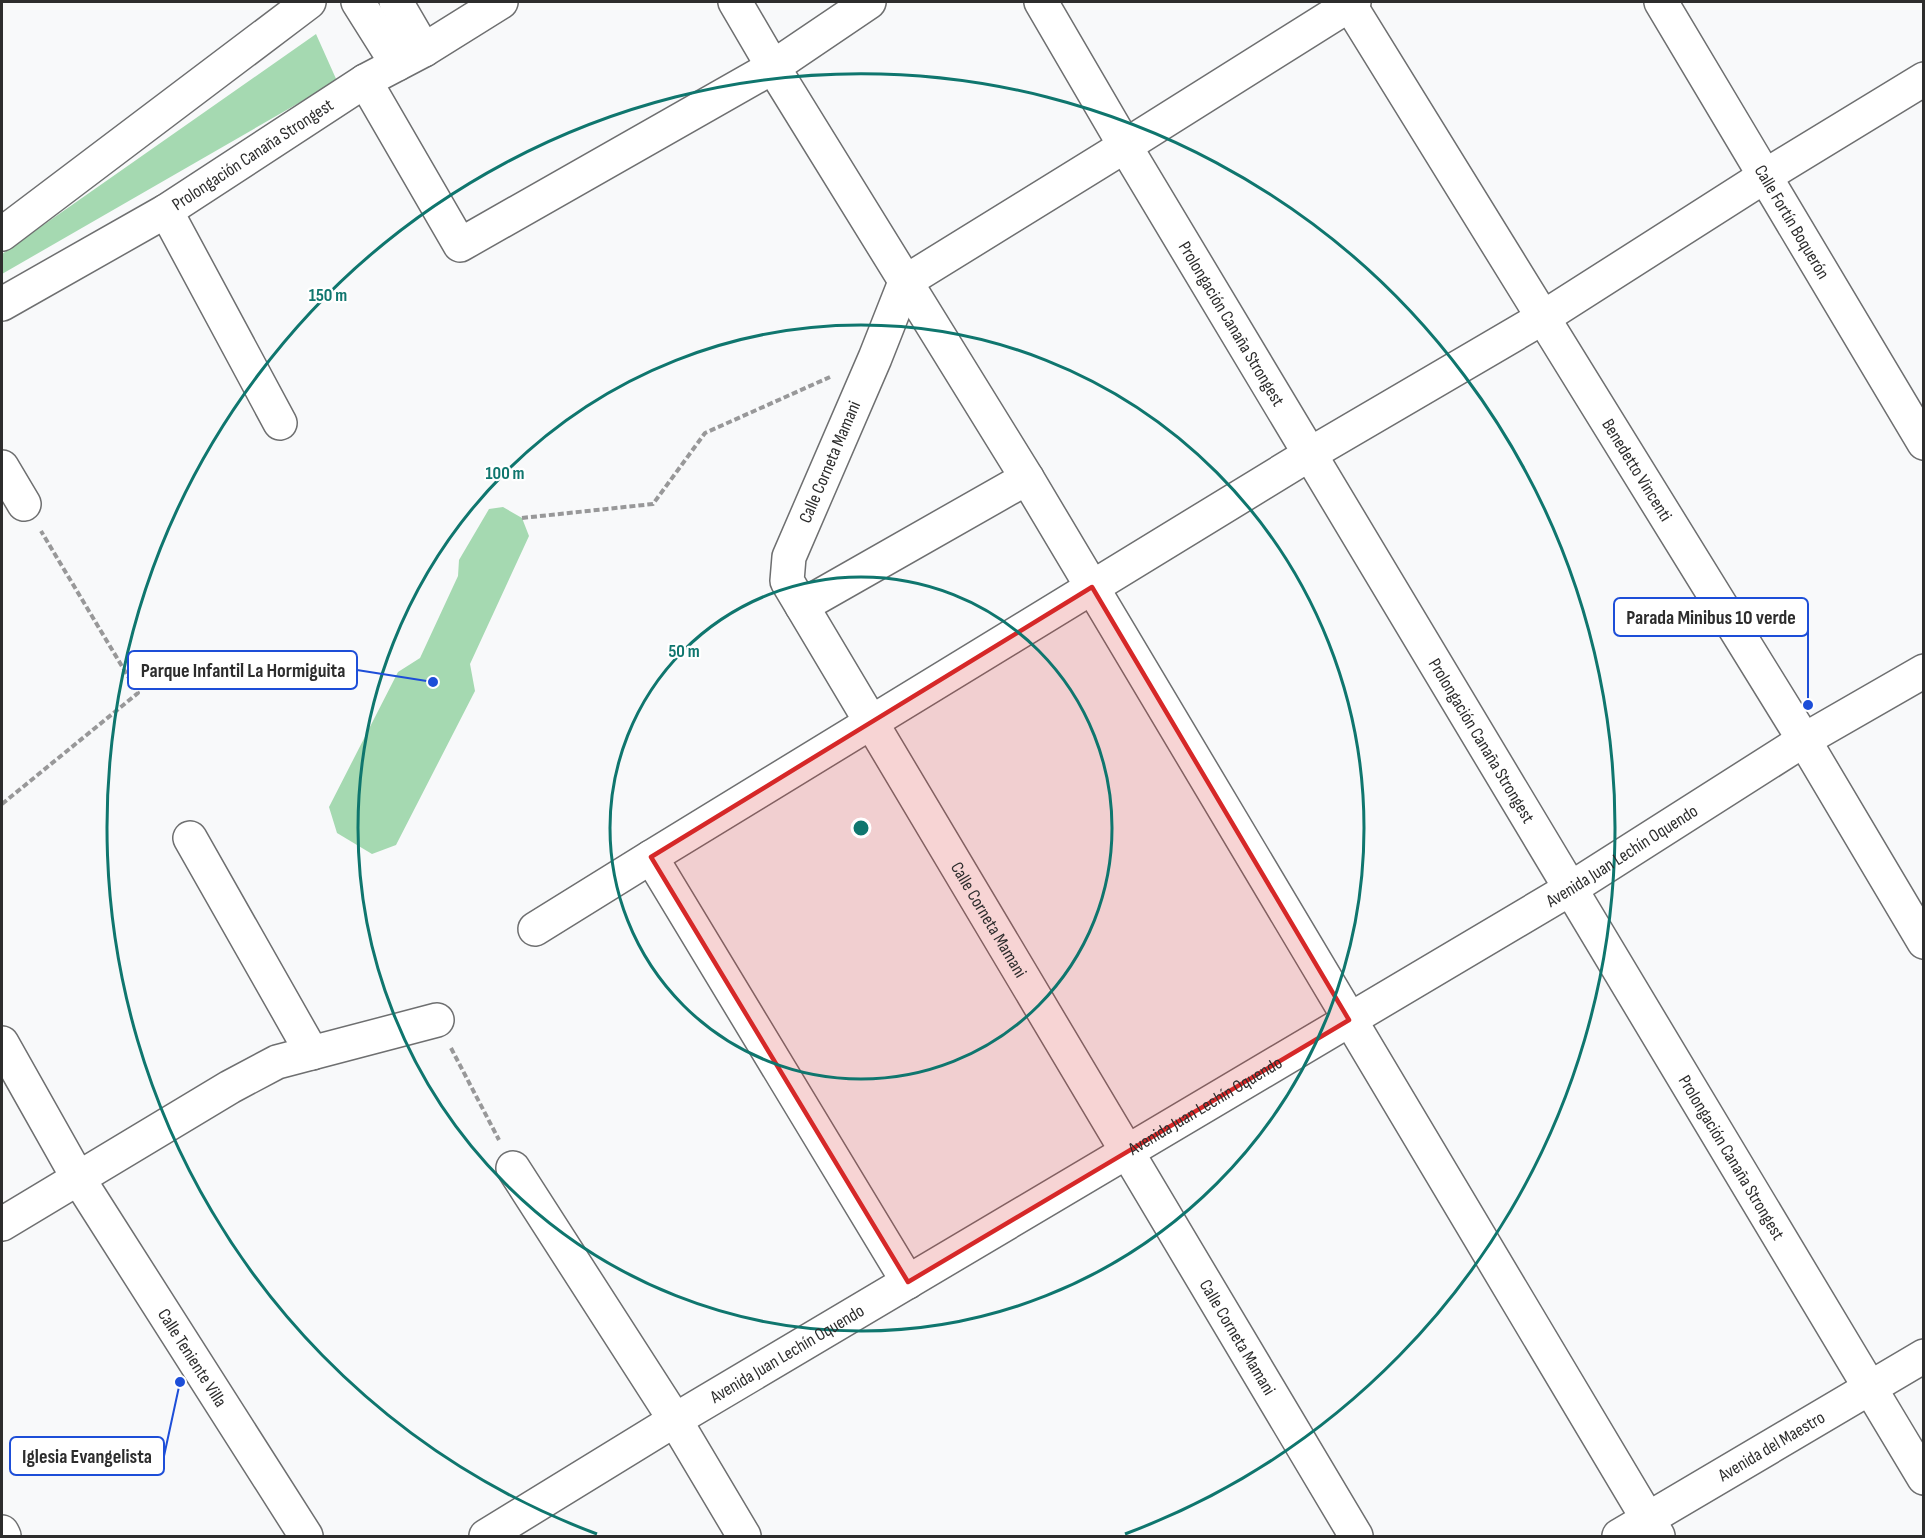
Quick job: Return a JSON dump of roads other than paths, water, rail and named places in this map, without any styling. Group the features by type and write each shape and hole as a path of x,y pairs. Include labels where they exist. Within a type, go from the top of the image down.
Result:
{"street":[{"path":"2,234 309,2"},
{"path":"358,2 411,57"},
{"path":"396,2 411,57"},
{"name":"Prolongación Canaña Strongest","path":"2,304 166,211 365,81 411,57 501,2"},
{"path":"735,2 1027,478 1653,1528"},
{"path":"365,81 460,245 773,67 869,2"},
{"name":"Prolongación Canaña Strongest","path":"1041,2 1923,1478"},
{"path":"905,282 1125,146 1350,2"},
{"name":"Benedetto Vincenti","path":"1350,2 1804,740 1923,942"},
{"name":"Calle Fortín Boquerón","path":"1661,2 1923,443"},
{"path":"535,929 1310,454 1544,318 1764,176 1923,79"},
{"path":"166,211 280,423"},
{"name":"Calle Corneta Mamani","path":"905,282 875,358 789,557 787,581 1356,1536"},
{"path":"2,467 24,504"},
{"path":"802,606 1027,478"},
{"name":"Avenida Juan Lechín Oquendo","path":"486,1536 675,1420 1570,889 1804,740 1923,671"},
{"path":"190,838 312,1053"},
{"path":"651,857 908,1282"},
{"path":"2,1224 230,1087 277,1062 437,1020"},
{"name":"Calle Teniente Villa","path":"2,1043 78,1178 306,1536"},
{"path":"513,1168 675,1420 744,1536"},
{"name":"Avenida del Maestro","path":"1619,1536 1653,1528 1869,1388 1923,1356"},
{"path":"2,1532 4,1536"}],"place":[{"name":"Parque Infantil La Hormiguita","path":"433,682"},
{"name":"Parada Minibus 10 verde","path":"1808,705"},
{"name":"Iglesia Evangelista","path":"180,1382"}]}
